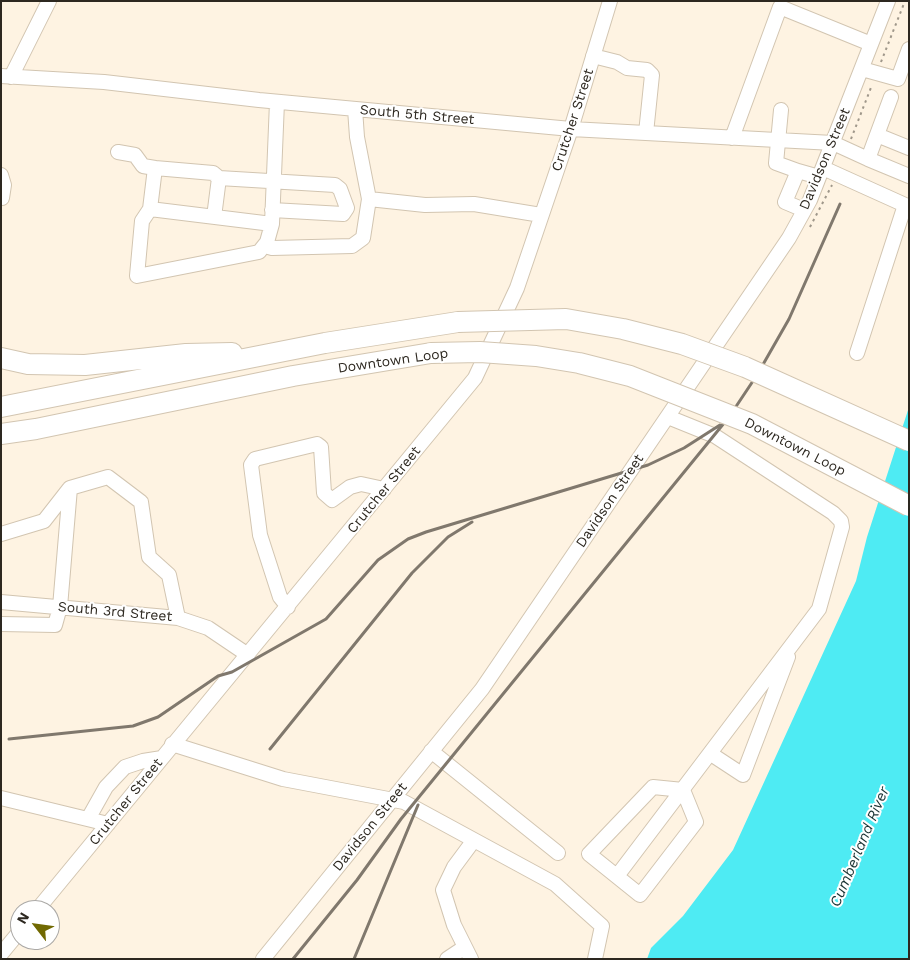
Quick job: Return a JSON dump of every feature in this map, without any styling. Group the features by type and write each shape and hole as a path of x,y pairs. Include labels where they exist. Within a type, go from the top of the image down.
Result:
{"highway":[{"name":"Downtown Loop","path":"1,407 410,328 458,322 566,319 624,329 682,344 745,367 909,441"},
{"name":"Downtown Loop","path":"1,434 36,429 293,376 431,353 480,352 536,356 579,363 630,376 752,424 909,506"},
{"path":"1,358 28,364 86,365 186,354 277,353"},
{"path":"1,444 36,429"}],"street":[{"path":"6,76 49,1"},
{"name":"Crutcher Street","path":"45,900 475,378 517,288 571,129 610,1"},
{"name":"Davidson Street","path":"263,959 482,689 789,238 821,173 888,1"},
{"path":"732,138 780,7 871,44"},
{"path":"862,69 903,80 909,49"},
{"path":"593,56 617,62 627,68 647,70 652,75 646,133"},
{"name":"South 5th Street","path":"6,76 104,82 277,102 571,129 833,143"},
{"path":"868,159 891,97"},
{"path":"155,168 150,209 142,221 137,276 248,256 259,252 265,246 272,217 277,102"},
{"path":"265,246 272,248 352,246 363,238 369,199 357,137 355,109"},
{"path":"781,110 776,162 798,171 821,173 905,205 857,353"},
{"path":"876,136 909,148"},
{"path":"833,143 909,176"},
{"path":"118,152 135,155 143,166 212,173 218,178 334,185 340,189 347,208 343,214 272,217 214,217 150,209"},
{"path":"798,171 785,202 804,210"},
{"path":"1,175 4,184 2,198"},
{"path":"214,217 218,178"},
{"path":"369,199 425,205 474,204 542,215"},
{"path":"617,876 819,609 842,527 841,521 833,513 715,436 668,417"},
{"path":"288,607 280,597 260,535 251,465 255,459 319,445 324,493 332,500 350,487 361,484 384,489"},
{"path":"1,534 44,521 70,488 108,477 141,502 149,557 169,575 178,618"},
{"path":"1,624 55,625 60,607 70,488"},
{"name":"South 3rd Street","path":"1,602 178,618 208,628 248,655"},
{"path":"710,754 743,775 794,640"},
{"path":"172,744 282,779 404,802 555,884 602,926 595,959"},
{"path":"431,751 558,853"},
{"path":"88,819 106,787 125,767 143,761 162,758"},
{"path":"653,787 683,790 696,822 640,894 589,854 653,787"},
{"path":"1,798 108,824"},
{"path":"447,959 468,953 454,925 443,890 454,867 474,840"},
{"path":"1,954 10,943"}],"water":[{"name":"Cumberland River","path":"909,407 909,959 647,959 651,948 683,916 733,850 856,581 867,537"}],"railway":[{"path":"293,959 357,880 401,819 729,417 757,375 789,319 840,204"},
{"path":"9,739 133,726 158,717 218,676 232,672 326,619 378,560 408,539 648,465 684,448 720,425"},
{"path":"270,749 412,573 448,537 472,522"},
{"path":"354,959 418,805"}]}
